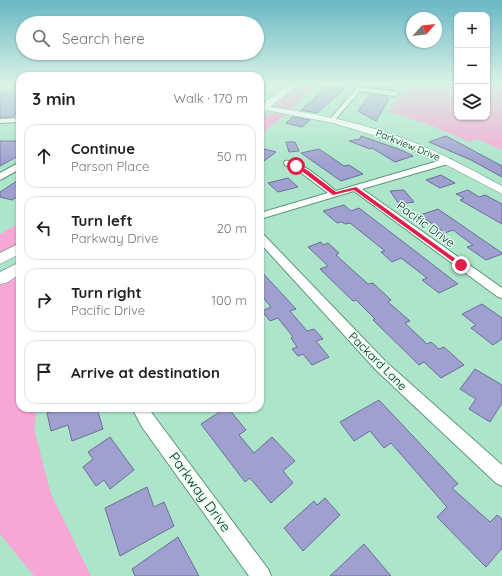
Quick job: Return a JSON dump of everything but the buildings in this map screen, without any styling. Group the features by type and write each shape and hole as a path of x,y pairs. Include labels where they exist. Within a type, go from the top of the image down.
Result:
{"main road":[{"path":"0,259 16,250"},
{"path":"0,279 16,269"}],"street":[{"name":"Parkview Drive","path":"274,111 332,120 390,136 448,161 502,191"},
{"path":"332,120 340,111"},
{"path":"0,121 16,120"},
{"path":"264,215 448,161"},
{"path":"288,163 303,170 335,194"},
{"path":"0,177 16,167"},
{"name":"Pacific Drive","path":"355,188 502,294"},
{"name":"Packard Lane","path":"264,241 381,366 502,477"},
{"name":"Parkway Drive","path":"142,412 148,422 261,576"}],"shaded area":[{"path":"454,111 454,120 490,120 490,111 502,111 502,150 477,139 470,142 427,124 389,112"},
{"path":"271,113 286,114 264,132 264,116"},
{"path":"16,225 16,246 0,255 0,234"},
{"path":"16,274 16,412 36,412 34,429 51,494 91,576 34,576 0,534 0,284"}],"route":[{"path":"296,166 335,194 355,188 461,265"}]}
